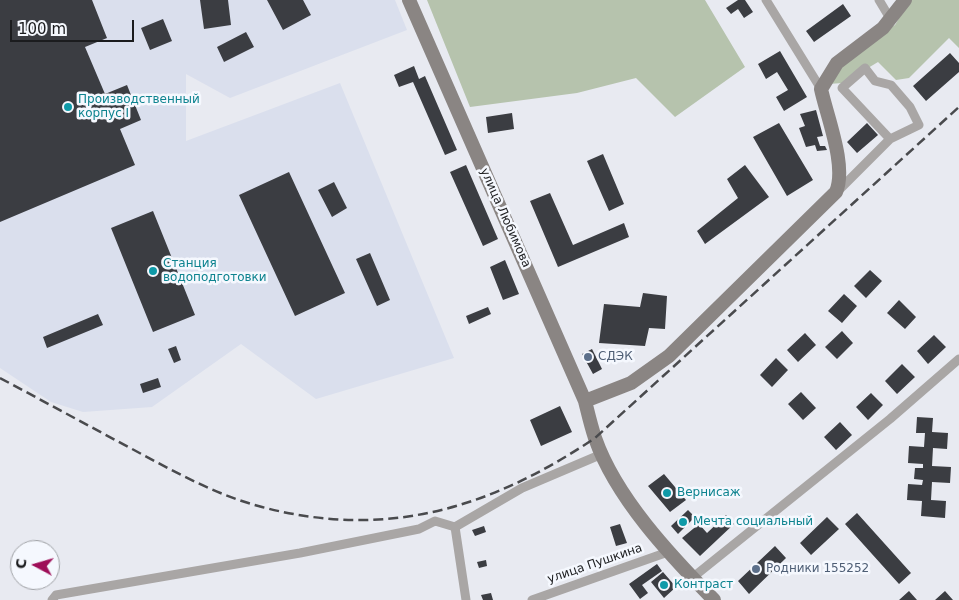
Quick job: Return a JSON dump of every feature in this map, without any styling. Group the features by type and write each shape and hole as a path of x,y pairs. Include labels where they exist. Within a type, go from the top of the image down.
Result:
{"main road":[{"name":"улица Любимова","path":"410,0 585,401 595,438 602,454 629,502 668,552 714,600"},
{"path":"585,401 631,382 668,356 836,192 839,165 821,88 828,75 838,63 891,20 905,0"}],"street":[{"path":"766,0 821,88"},
{"path":"879,0 891,20"},
{"path":"836,192 890,139 919,124 910,106 891,85 875,82 865,68 842,88 890,139"},
{"path":"692,578 882,425 959,359"},
{"path":"52,600 56,595 300,553 419,529 435,521 455,527 522,488 602,454"},
{"path":"455,527 466,600"},
{"name":"улица Пушкина","path":"532,600 668,552"}],"shaded area":[{"path":"0,0 395,0 407,30 230,98 186,74 186,141 340,83 454,358 316,399 241,344 152,407 83,412 51,402 0,368"}],"green space":[{"path":"427,0 705,0 745,67 675,117 636,78 577,93 470,107"},
{"path":"910,0 959,0 959,48 949,38 909,78 896,80 878,62 843,83 828,84 849,59 874,37 895,25"}],"building":[{"name":"Производственный корпус I","path":"0,0 92,0 107,38 85,47 105,94 127,85 141,120 120,129 135,165 0,222"},
{"path":"200,0 228,0 231,25 204,29"},
{"path":"267,0 303,0 311,15 283,30"},
{"path":"738,0 745,0 753,12 744,18 738,9 731,14 726,8"},
{"path":"843,4 851,16 814,42 806,31"},
{"path":"163,19 172,41 150,50 141,28"},
{"path":"246,32 254,47 224,62 217,47"},
{"path":"780,51 807,97 784,111 776,97 788,90 777,72 766,79 758,64"},
{"path":"950,53 959,63 959,72 926,101 913,86"},
{"path":"414,66 419,79 425,76 457,150 445,155 413,82 399,87 394,75"},
{"path":"816,110 823,136 817,137 820,146 825,146 827,150 817,151 815,145 806,147 799,128 805,126 800,114"},
{"path":"512,113 514,129 488,133 486,117"},
{"path":"779,123 813,180 787,196 753,137"},
{"path":"867,123 878,135 857,153 847,142"},
{"path":"603,154 624,204 609,211 587,161"},
{"path":"466,165 498,239 483,246 450,172"},
{"path":"745,165 769,197 705,244 697,231 738,198 727,179"},
{"path":"289,172 345,293 295,316 239,195"},
{"path":"334,182 347,208 332,217 318,190"},
{"path":"550,193 573,245 624,223 629,237 558,267 530,201"},
{"name":"Станция водоподготовки","path":"153,211 195,315 153,332 111,228"},
{"path":"370,253 390,300 377,306 356,259"},
{"path":"505,260 519,294 503,300 490,267"},
{"path":"870,270 882,281 866,298 854,286"},
{"path":"643,293 667,296 665,329 649,328 645,346 599,343 604,304 640,307"},
{"path":"844,294 857,306 842,323 828,311"},
{"path":"899,300 916,317 905,329 887,313"},
{"path":"488,307 491,314 469,324 466,316"},
{"path":"98,314 103,325 47,348 43,337"},
{"path":"842,331 853,343 837,359 825,347"},
{"path":"805,333 816,345 798,362 787,350"},
{"path":"934,335 946,347 928,364 917,351"},
{"path":"176,346 181,360 174,363 168,349"},
{"path":"592,349 602,369 593,374 582,354"},
{"path":"776,358 788,370 772,387 760,375"},
{"path":"902,364 915,377 897,394 885,381"},
{"path":"158,378 161,387 143,393 140,384"},
{"path":"801,392 816,408 803,420 788,404"},
{"path":"871,393 883,405 868,420 856,407"},
{"path":"560,406 572,432 541,446 530,420"},
{"path":"917,417 933,418 932,432 948,433 947,449 933,448 932,466 951,467 950,483 932,482 931,500 946,501 945,518 921,516 922,501 907,500 908,484 922,485 923,480 914,479 915,468 923,468 923,464 908,463 909,446 924,447 925,433 916,433"},
{"path":"840,422 852,435 836,450 824,437"},
{"name":"Вернисаж","path":"664,474 686,500 670,512 648,486"},
{"name":"Мечта социальный","path":"688,510 695,517 678,534 671,526"},
{"path":"857,513 911,573 899,584 845,524"},
{"path":"726,515 734,524 700,556 682,538 699,524 707,533"},
{"path":"827,517 839,529 811,555 800,543"},
{"path":"620,524 627,543 616,546 610,527"},
{"path":"484,526 486,532 475,536 472,530"},
{"path":"775,546 786,558 749,594 738,581"},
{"path":"486,560 487,566 479,568 477,562"},
{"path":"657,564 662,571 642,585 648,593 640,599 629,584"},
{"name":"Контраст","path":"663,572 676,587 664,598 651,582"},
{"path":"909,591 917,600 899,600"},
{"path":"945,591 953,600 935,600"},
{"path":"491,593 493,600 483,600 481,595"}],"railway":[{"path":"0,378 180,475 245,502 308,516 352,520 395,518 436,511 477,499 517,483 595,438 959,107"}],"place":[{"name":"Производственный корпус I","path":"68,107"},
{"name":"Станция водоподготовки","path":"153,271"},
{"name":"СДЭК","path":"588,357"},
{"name":"Вернисаж","path":"667,493"},
{"name":"Мечта социальный","path":"683,522"},
{"name":"Родники 155252","path":"756,569"},
{"name":"Контраст","path":"664,585"}]}
